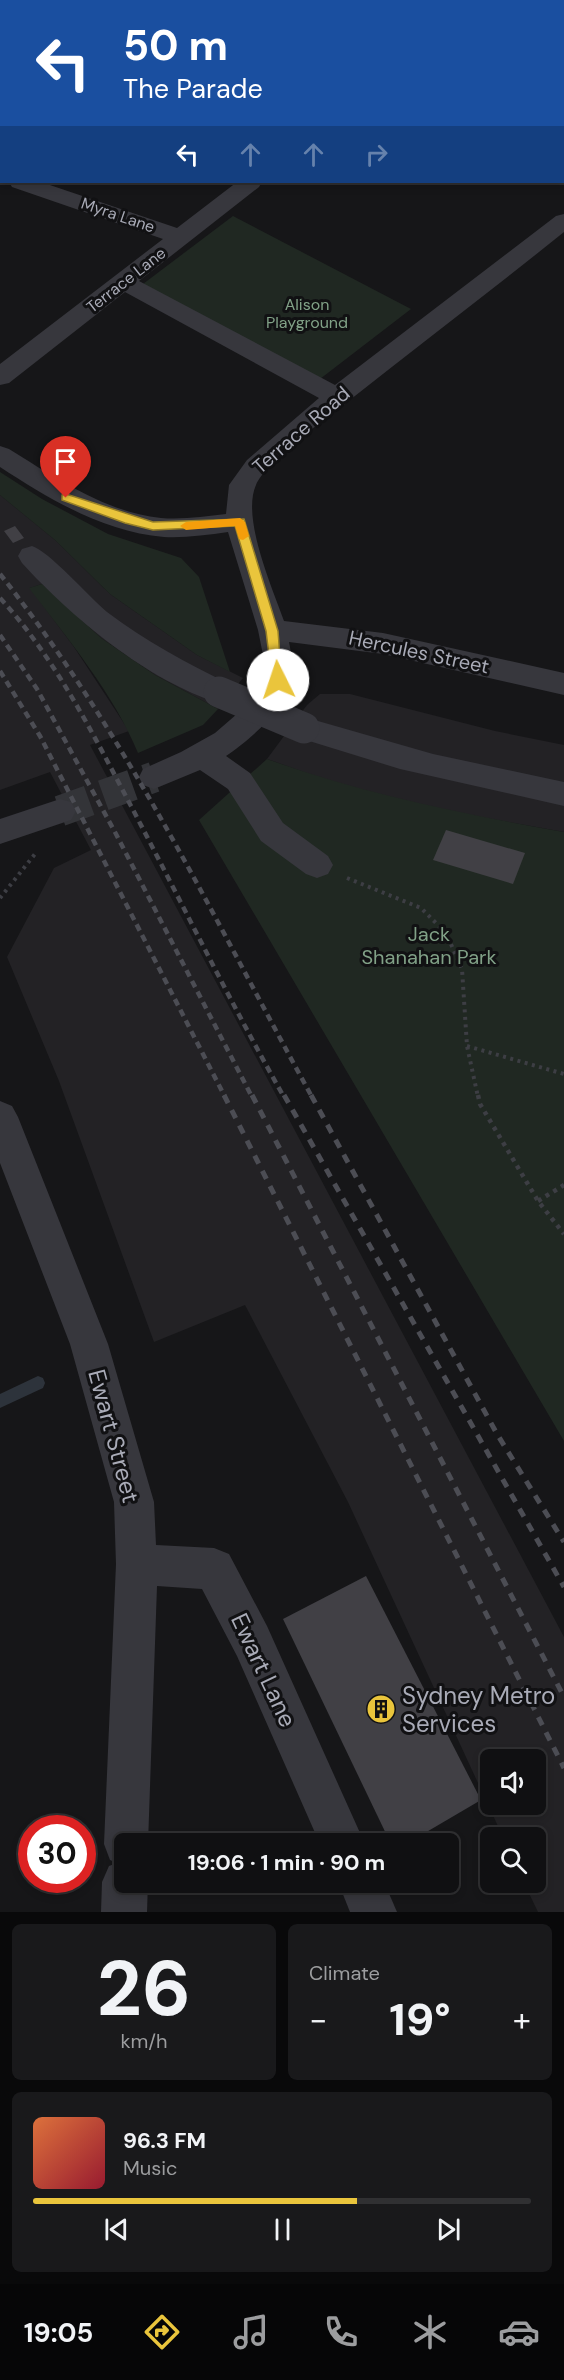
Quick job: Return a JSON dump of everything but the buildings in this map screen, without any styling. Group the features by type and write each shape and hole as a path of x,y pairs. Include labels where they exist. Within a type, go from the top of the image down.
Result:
{"street":[{"name":"Myra Lane","path":"23,183 182,237"},
{"name":"Terrace Lane","path":"0,377 250,183"},
{"name":"Terrace Road","path":"154,777 203,756 227,742 245,726 273,690 279,669 272,631 240,522 242,483 258,463 338,397 564,221"},
{"path":"124,282 338,397"},
{"path":"0,455 66,498 129,520 172,527 240,522"},
{"path":"32,556 92,617 160,663 219,692 304,728 352,745 442,769 564,794"},
{"name":"Hercules Street","path":"272,631 320,633 369,640 564,684"},
{"path":"203,756 239,781 272,832 317,865"},
{"path":"0,832 60,811"},
{"name":"Ewart Street","path":"0,1117 89,1344 134,1502 136,1564 126,1833"},
{"name":"Ewart Lane","path":"136,1564 214,1569 252,1641 338,1833"},
{"path":"124,1912 125,1893"},
{"path":"365,1893 374,1912"}],"path":[{"path":"317,865 421,908 446,933 462,969 467,1046 480,1104 537,1200 564,1234"},
{"path":"0,898 20,872"},
{"path":"467,1046 564,1074"},
{"path":"537,1200 564,1185"}],"shaded area":[{"path":"0,495 55,540 110,594 197,655 243,678 218,709 155,675 101,638 42,584 30,588 74,647 129,731 90,745 564,1637 564,1912 538,1912 529,1893 546,1893 546,1827 498,1827 493,1815 546,1815 546,1749 480,1749 480,1787 348,1502 245,1305 154,1342 59,1081 7,957 54,868 91,850 50,772 0,790"},
{"path":"320,694 350,694 495,731 564,745 564,832 441,810 329,781 267,759 307,705"}],"green space":[{"name":"Alison Playground","path":"233,216 411,309 320,379 143,284"},
{"path":"0,472 42,499 108,534 181,558 199,577 230,672 197,655 110,594 55,540 0,495"},
{"path":"42,584 101,638 155,675 218,709 203,725 138,753 103,688 29,588"},
{"name":"Jack Shanahan Park","path":"267,759 377,793 564,832 564,1441 199,820"}],"waterway":[{"path":"0,1401 38,1383"}],"tunnel":[{"path":"60,811 154,777"}],"railway":[{"path":"0,574 46,635 128,762 312,1097"},
{"path":"0,598 39,646 88,725 225,989 284,1097"},
{"path":"0,635 37,689 116,834 252,1097"},
{"path":"0,671 40,736 225,1097"},
{"path":"224,1095 564,1768"},
{"path":"252,1095 564,1697"},
{"path":"284,1095 564,1587"},
{"path":"311,1095 497,1434 564,1542"}],"slow traffic":[{"path":"186,526 240,522 243,536"}],"place":[{"name":"Sydney Metro Services","path":"381,1709"}],"route":[{"path":"66,498 153,526 172,527 240,522 272,631 279,669 278,680"}]}
